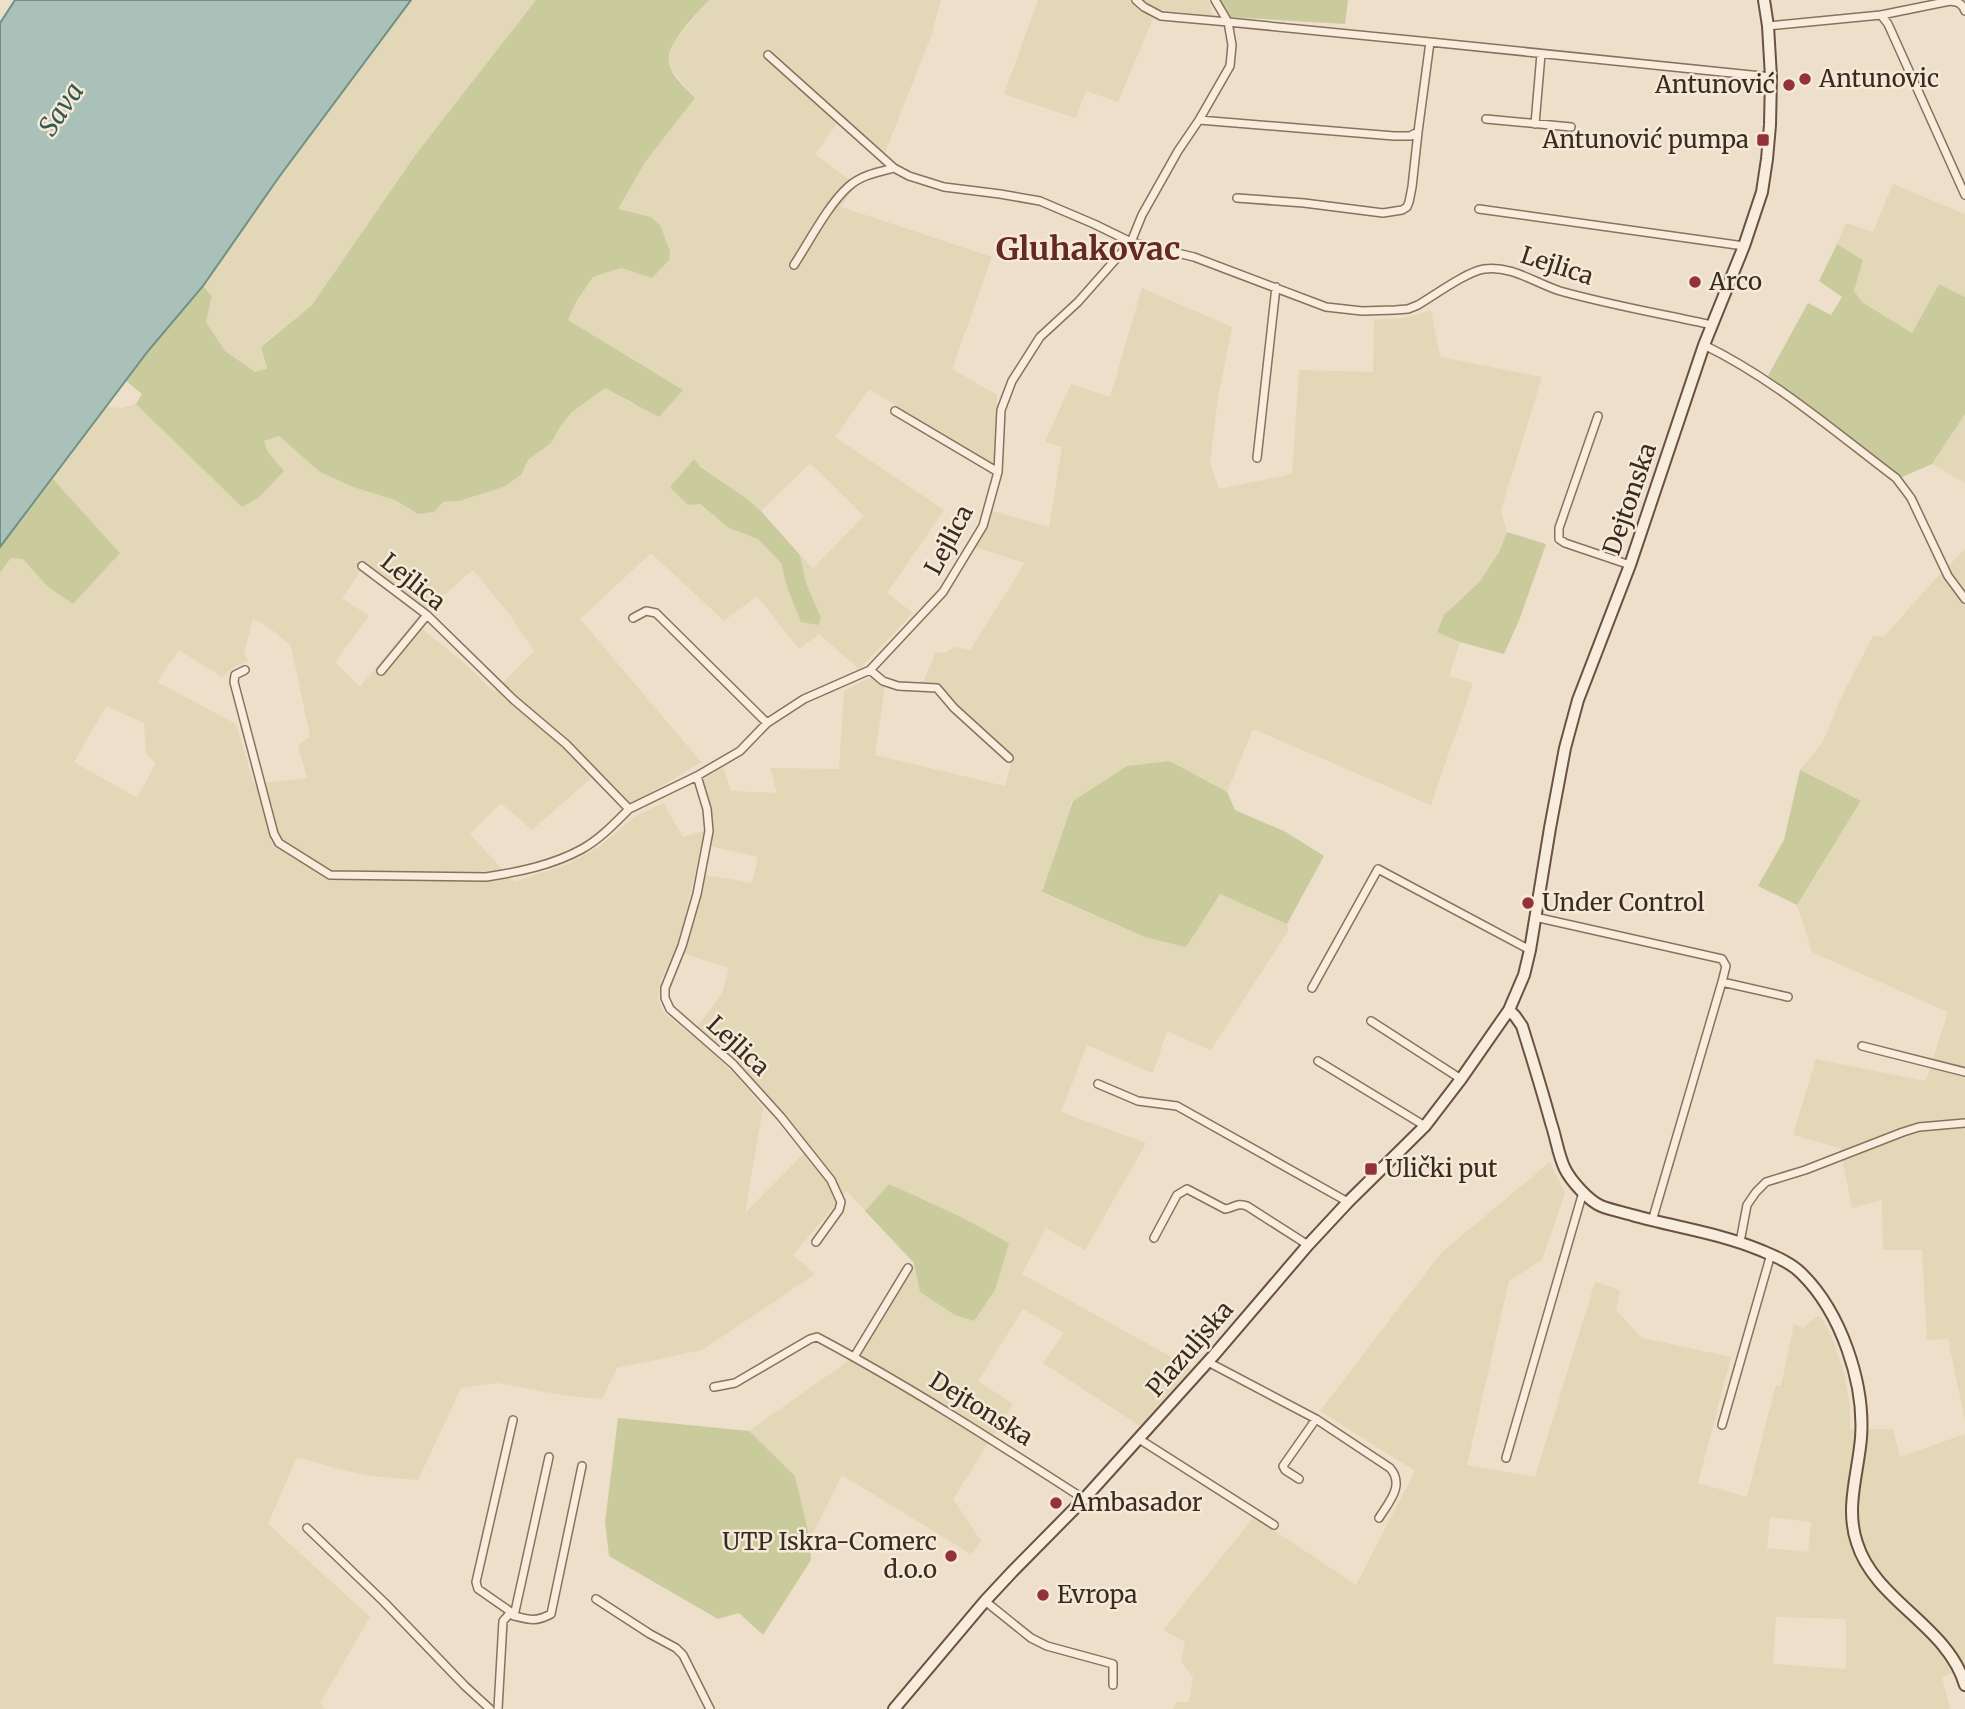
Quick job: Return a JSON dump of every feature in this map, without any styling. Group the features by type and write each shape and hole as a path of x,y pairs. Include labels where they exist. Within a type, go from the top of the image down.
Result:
{"main road":[{"name":"Dejtonska","path":"1509,1010 1524,975 1530,950 1565,748 1587,676 1630,565 1704,345 1744,246 1762,192 1767,159 1771,76 1764,0"},
{"name":"Plazuljska","path":"894,1709 985,1601 1084,1500 1308,1245 1425,1126 1509,1010"},
{"path":"1509,1010 1522,1026 1565,1170 1585,1196 1600,1206 1740,1242 1770,1254 1801,1273 1819,1295 1834,1318 1856,1378 1861,1404 1861,1438 1853,1489 1852,1516 1857,1544 1872,1574 1945,1648 1964,1677"}],"street":[{"path":"1136,0 1161,16 1771,76"},
{"path":"1215,0 1228,22"},
{"path":"1768,26 1881,15 1950,1 1963,5 1965,10"},
{"path":"1881,15 1888,24 1965,195"},
{"name":"Lejlica","path":"362,566 427,615 514,700 566,744 629,809 740,751 767,723 804,699 870,670 943,592 984,526 998,472 1001,410 1012,381 1040,337 1078,302 1131,242 1148,204 1230,66 1232,45 1228,22"},
{"path":"1237,198 1383,213 1402,210 1409,202 1430,42"},
{"path":"1535,124 1541,54"},
{"name":"Lejlica","path":"768,55 894,168 909,176 944,187 1040,201 1094,223 1131,242 1194,257 1326,307 1362,311 1401,310 1418,305 1478,270 1499,268 1563,291 1712,325"},
{"path":"1486,119 1571,127"},
{"path":"1199,120 1402,137 1418,132"},
{"path":"794,265 849,186 869,174 894,168"},
{"name":"Lejlica","path":"1479,209 1744,246"},
{"path":"1258,458 1276,287"},
{"path":"1704,345 1734,359 1768,380 1896,478 1911,498 1948,576 1965,599"},
{"path":"895,411 998,472"},
{"path":"1598,416 1559,528 1559,539 1630,565"},
{"path":"633,618 646,611 656,613 767,723"},
{"path":"381,671 427,615"},
{"path":"245,670 235,675 234,682 274,834 279,842 330,875 486,877 510,874 549,863 582,849 602,835 629,809"},
{"path":"870,670 883,681 898,686 937,688 954,708 1009,758"},
{"name":"Lejlica","path":"696,776 707,809 709,831 697,894 682,946 665,989 665,998 670,1009 741,1073 781,1117 831,1180 841,1202 839,1210 816,1242"},
{"path":"1312,988 1378,869 1530,950"},
{"path":"1535,917 1722,959 1726,966 1652,1221"},
{"path":"1722,982 1788,997"},
{"path":"1371,1021 1461,1079"},
{"path":"1862,1046 1965,1072"},
{"path":"1318,1061 1425,1126"},
{"path":"1098,1084 1138,1101 1177,1106 1348,1202"},
{"path":"1740,1242 1747,1205 1766,1182 1903,1132 1965,1123"},
{"path":"1154,1238 1177,1195 1187,1189 1225,1209 1231,1209 1241,1203 1308,1245"},
{"path":"1506,1458 1583,1192"},
{"path":"1722,1425 1770,1254"},
{"path":"854,1357 908,1268"},
{"name":"Dejtonska","path":"714,1387 735,1383 817,1337 983,1434 1084,1500"},
{"path":"1208,1362 1316,1419 1390,1468 1395,1473 1397,1483 1379,1518"},
{"path":"1299,1479 1289,1474 1283,1466 1316,1419"},
{"path":"513,1420 476,1582 478,1589 513,1614 532,1620 540,1620 551,1614 582,1465"},
{"path":"1139,1439 1275,1525"},
{"path":"498,1709 503,1621 513,1614 549,1457"},
{"path":"307,1528 490,1709"},
{"path":"596,1599 676,1648 683,1655 710,1709"},
{"path":"985,1601 1031,1638 1047,1646 1113,1664 1113,1685"}],"shaded area":[{"path":"411,0 536,0 416,154 312,305 261,346 267,367 255,373 225,351 206,322 212,296 203,286 279,177"},
{"path":"709,0 941,0 930,39 884,155 841,118 815,154 856,185 841,207 992,257 952,369 997,395 996,466 869,389 835,437 944,510 887,593 913,613 859,669 819,634 799,649 757,596 724,621 651,553 580,619 701,762 626,808 591,778 532,830 501,803 470,834 514,882 568,864 599,847 637,815 663,803 683,837 704,831 685,917 675,952 661,979 658,998 664,1013 736,1075 763,1108 745,1213 810,1147 730,1055 697,1027 722,994 729,968 685,954 705,875 752,883 758,857 710,846 713,823 703,780 723,767 731,791 777,793 770,768 839,769 844,691 873,676 885,685 875,755 1005,786 1012,760 938,686 913,685 924,680 936,652 944,653 954,647 970,650 1025,563 974,547 985,530 992,511 1049,527 1062,447 1045,442 1071,384 1110,397 1142,288 1232,327 1218,398 1210,462 1219,489 1292,474 1299,370 1373,372 1374,320 1405,318 1431,310 1440,357 1542,377 1501,510 1507,532 1499,552 1480,581 1455,603 1438,632 1460,642 1449,676 1473,683 1431,805 1253,729 1227,792 1170,761 1072,801 1042,893 1145,937 1220,894 1287,924 1288,931 1211,1050 1167,1031 1153,1073 1087,1045 1061,1112 1146,1143 1085,1250 1046,1228 1022,1274 1191,1368 1140,1426 1043,1363 1064,1333 1023,1309 978,1381 1013,1404 953,1499 981,1541 971,1554 842,1475 810,1539 795,1476 749,1431 858,1354 914,1263 920,1292 905,1192 890,1184 865,1211 847,1191 793,1255 815,1274 702,1350 617,1368 602,1399 568,1396 497,1383 461,1388 418,1480 371,1476 297,1457 268,1524 370,1617 320,1703 325,1709 0,1709 0,573 11,558 23,559 48,587 120,553 53,479 107,407 122,408 136,404 155,421 279,466 263,441 279,436 320,472 353,487 395,500 418,514 434,512 443,502 459,501 520,475 528,460 551,443 572,412 605,388 633,404 683,390 568,320 576,302 593,277 621,268 652,278 651,217 617,210 646,161 695,98 671,69 668,61 673,43","holes":["694,460 761,511 810,463 864,516 813,568 800,555 806,583 821,618 787,587 781,563 758,539 729,528 699,504","473,570 507,611 534,651 494,692 463,662 415,623","361,571 419,615 360,687 335,662 369,616 342,598","253,618 291,646 310,736 298,746 307,778 254,784 236,724 157,682 179,650 222,677 236,666 249,661 244,653","106,706 144,723 146,754 156,763 137,798 74,762"]},
{"path":"1038,0 1208,0 1213,16 1157,9 1118,102 1086,91 1076,118 1004,94"},
{"path":"1893,184 1965,214 1965,297 1939,284 1912,333 1862,302 1854,291 1863,260 1837,244 1846,223 1873,232"},
{"path":"1965,414 1965,483 1932,464"},
{"path":"1965,549 1965,1421 1948,1339 1927,1340 1922,1250 1883,1250 1882,1200 1852,1208 1840,1148 1793,1135 1816,1059 1926,1081 1948,1012 1812,952 1797,905 1861,802 1800,770 1823,742 1841,698 1873,636 1884,637"},
{"path":"1550,1162 1565,1193 1542,1260 1509,1281 1467,1465 1535,1477 1595,1282 1620,1290 1616,1310 1642,1338 1731,1357 1698,1483 1747,1497 1776,1385 1781,1386 1794,1324 1803,1328 1819,1315 1830,1332 1844,1373 1850,1405 1850,1429 1893,1429 1900,1457 1965,1434 1965,1668 1942,1677 1950,1709 1173,1709 1176,1702 1189,1702 1193,1676 1181,1662 1185,1642 1163,1630 1254,1517 1356,1585 1415,1471 1320,1411 1441,1253","holes":["1770,1517 1811,1522 1808,1552 1767,1548","1776,1617 1846,1619 1846,1669 1773,1664"]}],"green space":[{"path":"536,0 709,0 677,38 669,55 673,73 695,98 646,161 618,209 651,217 660,225 670,251 669,260 652,278 621,268 593,277 576,302 568,320 683,390 659,417 605,388 572,412 551,443 528,460 521,475 503,487 459,501 443,502 434,512 418,514 395,500 353,487 320,472 279,436 264,441 268,452 284,471 258,498 242,507 136,404 142,394 125,380 203,286 212,296 206,322 225,351 255,372 267,368 261,347 312,305 416,154"},
{"path":"1220,0 1348,0 1345,24 1229,17"},
{"path":"1837,244 1863,260 1854,291 1862,302 1912,333 1939,284 1965,297 1965,414 1932,464 1902,477 1768,376 1808,303 1831,315 1842,297 1819,281"},
{"path":"694,459 761,511 800,555 806,583 821,618 818,625 801,622 781,563 758,539 729,528 700,504 688,505 670,487"},
{"path":"53,479 120,553 73,604 48,587 23,559 11,558 0,573 0,547"},
{"path":"1507,532 1546,544 1520,618 1504,654 1460,642 1437,632 1444,615 1480,581 1499,552"},
{"path":"1170,761 1227,792 1235,810 1286,832 1324,856 1287,924 1220,894 1186,947 1145,937 1042,892 1073,801 1127,766"},
{"path":"1800,770 1861,801 1797,905 1758,886 1784,840"},
{"path":"889,1184 959,1216 1009,1243 995,1290 974,1321 955,1315 920,1292 914,1263 865,1211"},
{"path":"618,1418 749,1431 795,1476 810,1539 811,1560 763,1635 739,1613 718,1619 609,1556 605,1522"}],"water":[{"name":"Sava","path":"15,0 411,0 279,177 203,286 148,351 0,547 0,23"}],"place":[{"name":"Antunovic","path":"1805,79"},
{"name":"Antunović","path":"1789,85"},
{"name":"Antunović pumpa","path":"1763,140"},
{"name":"Arco","path":"1695,282"},
{"name":"Under Control","path":"1528,903"},
{"name":"Ulički put","path":"1371,1169"},
{"name":"Ambasador","path":"1056,1503"},
{"name":"UTP Iskra-Comerc d.o.o","path":"951,1556"},
{"name":"Evropa","path":"1043,1595"}],"district":[{"name":"Gluhakovac","path":"1088,249"}]}
